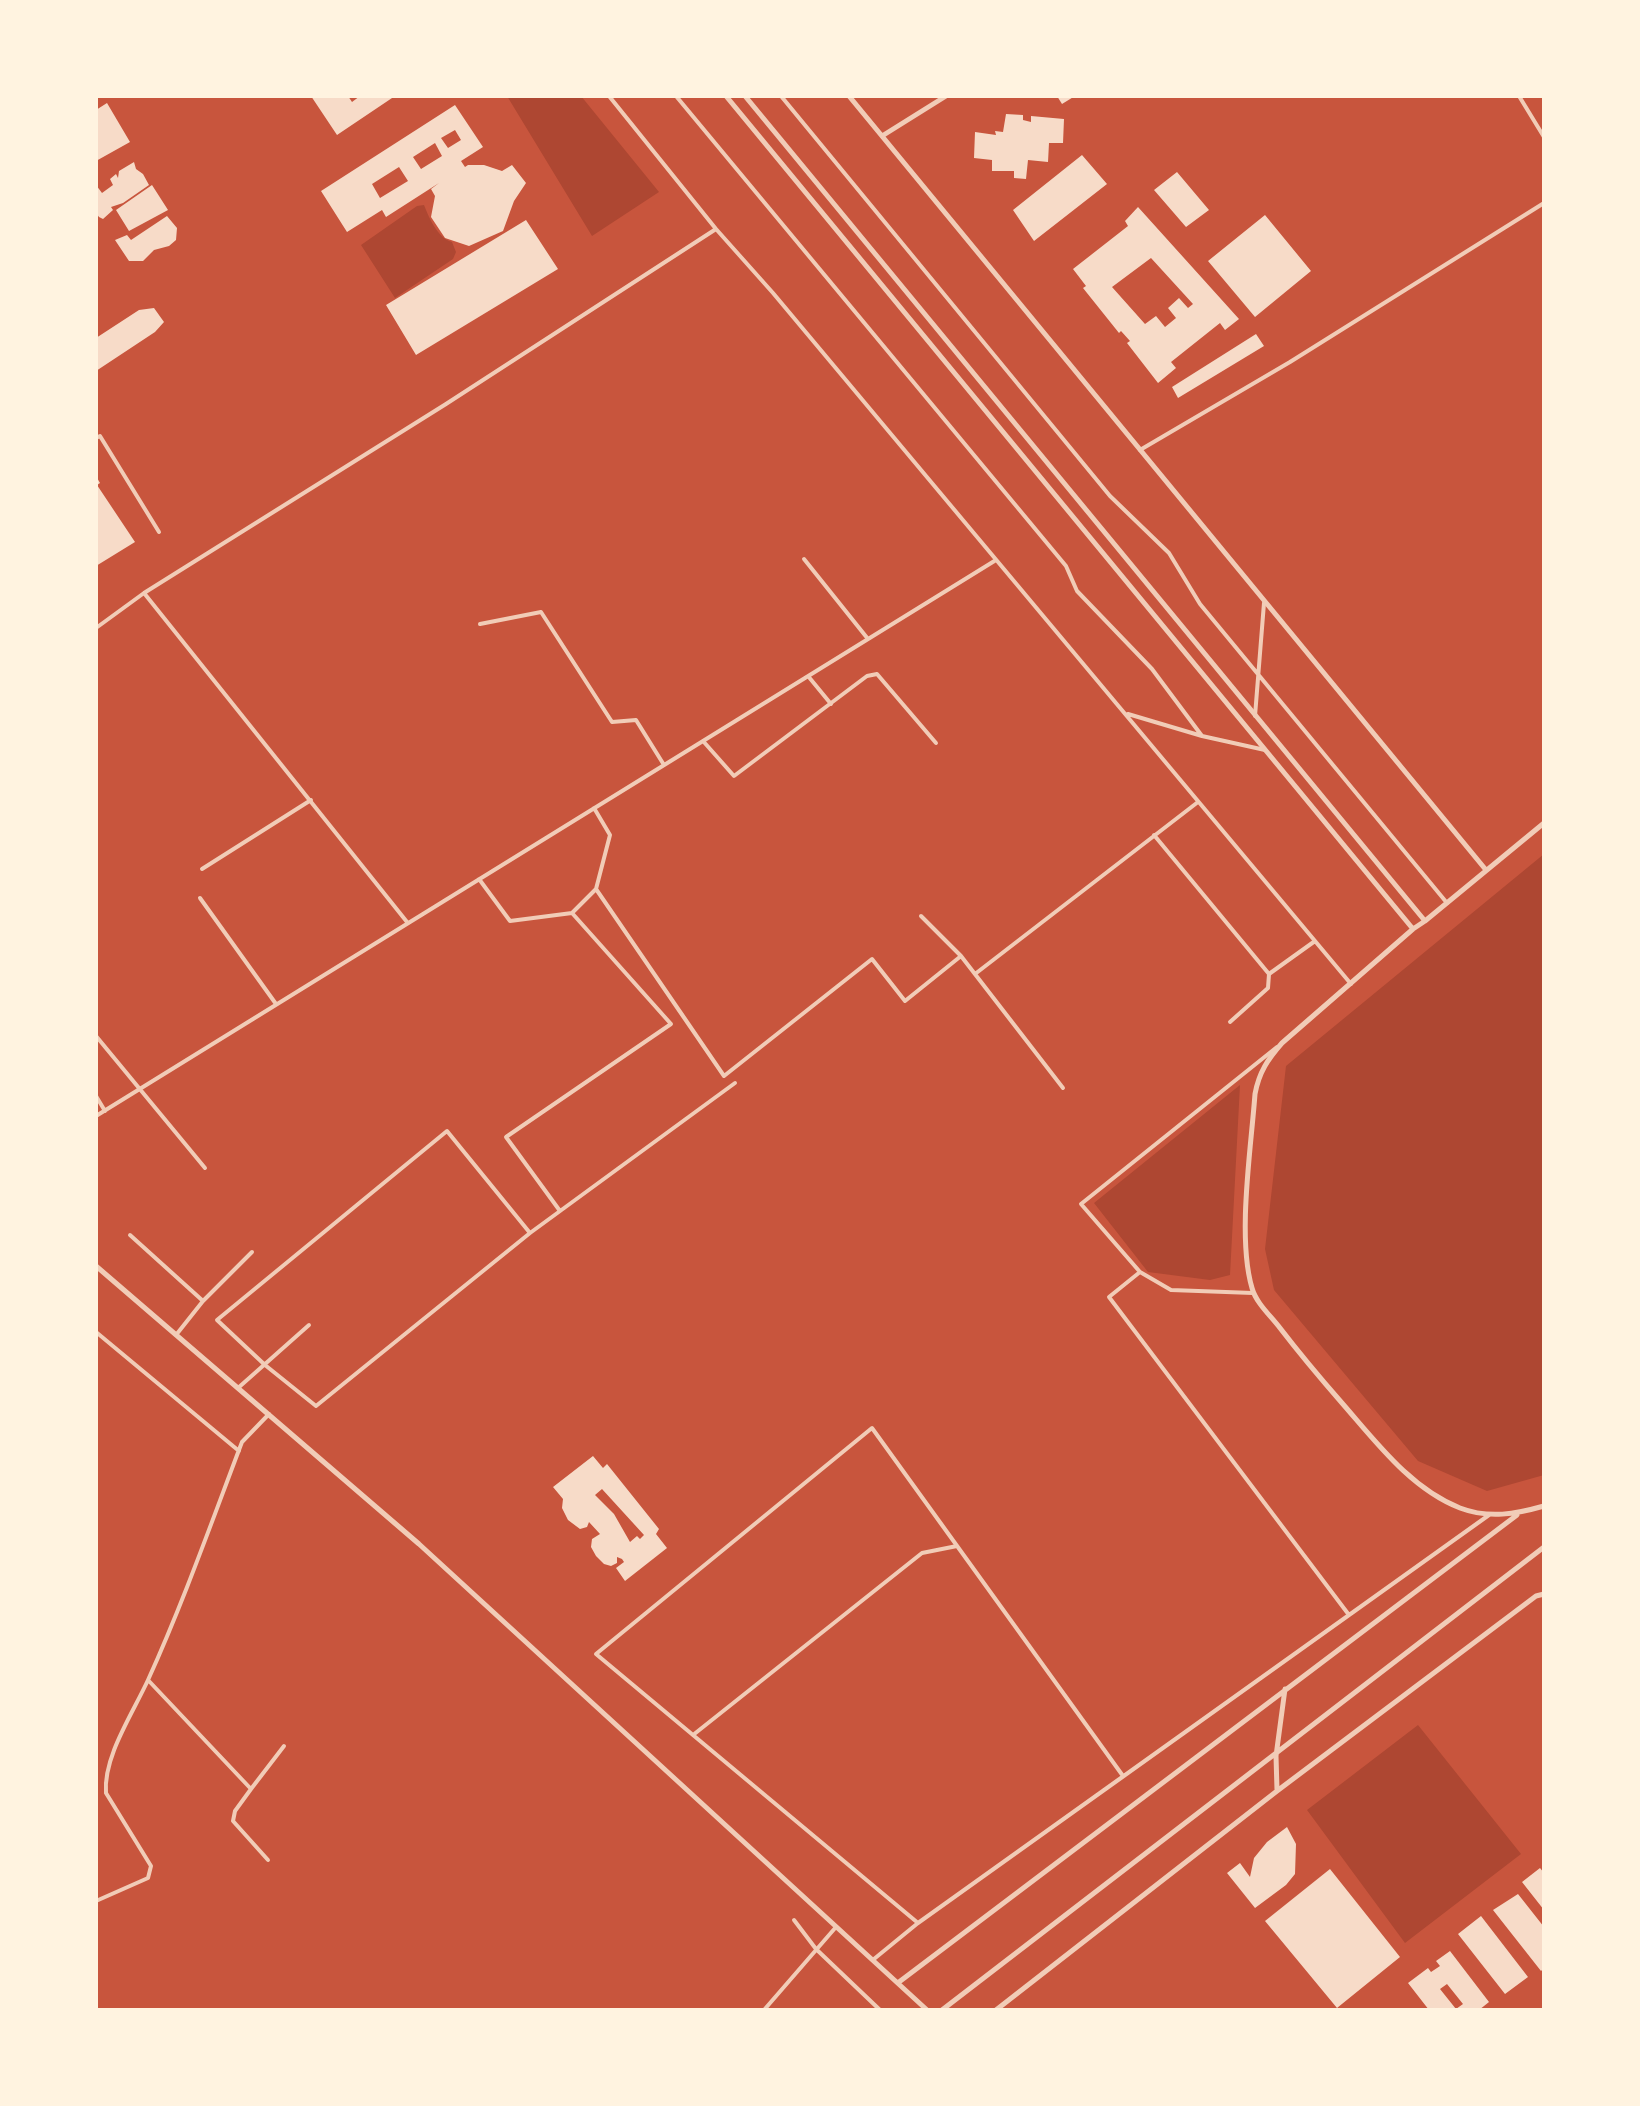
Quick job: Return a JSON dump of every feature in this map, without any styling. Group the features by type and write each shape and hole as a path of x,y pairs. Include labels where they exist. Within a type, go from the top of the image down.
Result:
{"street":[{"path":"609,96 716,229 773,293 1351,984"},
{"path":"676,96 1066,566 1077,591 1152,669 1202,736"},
{"path":"726,96 1413,929"},
{"path":"745,96 1425,921"},
{"path":"781,96 1110,496 1169,553 1200,604 1447,903"},
{"path":"849,96 1486,870"},
{"path":"882,136 946,96"},
{"path":"1519,96 1544,137"},
{"path":"1140,451 1303,354 1544,203"},
{"path":"96,628 144,593 446,404 716,229"},
{"path":"96,438 100,436 159,532"},
{"path":"804,559 868,639"},
{"path":"96,1116 996,560"},
{"path":"144,593 408,923"},
{"path":"1255,718 1264,603"},
{"path":"480,624 541,612 612,722 636,720 664,765"},
{"path":"703,741 734,776 867,676 877,674 936,743"},
{"path":"808,676 831,704"},
{"path":"1125,713 1202,736 1265,750"},
{"path":"202,869 311,800"},
{"path":"975,974 1199,801"},
{"path":"479,879 510,921 572,913 596,889 610,835 594,808"},
{"path":"1253,1293 1171,1290 1140,1272 1081,1204 1282,1043 1413,929 1544,823"},
{"path":"1154,835 1269,974 1268,988 1230,1022"},
{"path":"596,889 724,1076 872,959 905,1001 961,956"},
{"path":"200,898 276,1004"},
{"path":"560,1211 506,1137 671,1024 572,913"},
{"path":"921,916 961,956 1063,1088"},
{"path":"1269,974 1315,941"},
{"path":"96,1036 205,1168"},
{"path":"1282,1043 1265,1062 1255,1094 1245,1234 1246,1265 1253,1293 1296,1349 1384,1452 1415,1480 1461,1508 1489,1515 1519,1513 1544,1506"},
{"path":"530,1233 447,1131 217,1320 265,1365 316,1406 530,1233 735,1083"},
{"path":"96,1096 105,1111"},
{"path":"130,1235 203,1301"},
{"path":"176,1335 203,1301 252,1252"},
{"path":"96,1266 419,1544 927,2010"},
{"path":"1140,1272 1109,1297 1349,1615"},
{"path":"238,1388 309,1325"},
{"path":"96,1332 239,1451"},
{"path":"96,1901 148,1878 151,1872 151,1866 106,1793 105,1781 123,1729 148,1680 242,1442 269,1414"},
{"path":"918,1923 596,1654 872,1428 1123,1776"},
{"path":"899,1982 1519,1513"},
{"path":"874,1959 918,1923 1489,1515"},
{"path":"693,1735 922,1553 957,1546"},
{"path":"942,2010 1544,1547"},
{"path":"996,2010 1277,1791 1536,1596 1544,1594"},
{"path":"148,1680 251,1789"},
{"path":"1277,1791 1276,1756 1286,1688"},
{"path":"268,1860 233,1821 235,1811 284,1746"},
{"path":"794,1920 816,1949 880,2010"},
{"path":"764,2010 837,1926"}],"shaded area":[{"path":"507,96 581,96 659,192 592,236"},
{"path":"424,205 434,226 452,242 456,252 453,259 395,298 361,245 417,206"},
{"path":"1544,854 1544,1475 1487,1491 1418,1461 1274,1290 1265,1249 1286,1066"},
{"path":"1240,1085 1230,1275 1210,1280 1148,1272 1094,1203"},
{"path":"1418,1725 1521,1854 1405,1943 1307,1810"}],"building":[{"path":"311,96 348,96 352,102 360,96 395,96 337,135"},
{"path":"1057,96 1075,96 1062,104"},
{"path":"107,103 130,142 96,161 96,110"},
{"path":"455,105 483,147 461,161 465,167 484,165 502,171 512,165 526,183 514,201 503,231 469,246 445,238 431,217 435,196 431,189 439,183 386,217 382,210 347,232 321,191","holes":["455,130 461,140 448,148 441,138","435,143 442,156 421,169 413,157","399,167 408,181 380,198 372,184"]},
{"path":"1006,114 1023,115 1023,120 1031,122 1031,116 1064,119 1063,143 1049,143 1048,162 1028,160 1026,179 1014,178 1014,171 992,171 992,160 974,158 975,132 996,135 995,131 1003,132"},
{"path":"1082,155 1107,184 1034,241 1013,210"},
{"path":"134,162 149,185 123,203 111,207 113,210 103,219 99,217 96,213 96,185 102,193 113,185 110,179 116,174 118,178 119,171"},
{"path":"1177,172 1209,210 1186,227 1154,190"},
{"path":"152,185 168,210 129,231 116,210"},
{"path":"1138,207 1239,319 1225,330 1220,323 1171,362 1176,368 1158,383 1127,343 1130,341 1121,331 1119,333 1083,288 1086,286 1073,269 1128,226 1125,221","holes":["1151,258 1193,304 1188,308 1179,298 1168,308 1176,318 1165,327 1156,316 1145,324 1112,287"]},
{"path":"1265,215 1311,271 1255,317 1208,261"},
{"path":"167,216 177,228 176,240 169,246 154,250 143,261 129,261 115,240 127,235 131,240"},
{"path":"526,220 558,269 416,355 386,305"},
{"path":"154,308 164,322 155,332 96,371 96,338 139,310"},
{"path":"1256,334 1264,346 1178,398 1172,387"},
{"path":"96,476 100,483 97,485 135,542 96,566"},
{"path":"593,1456 603,1468 607,1464 659,1529 656,1534 667,1548 625,1581 616,1568 624,1562 622,1559 617,1557 617,1563 611,1566 596,1556 591,1547 592,1539 600,1534 589,1522 587,1527 580,1529 568,1520 562,1508 563,1499 553,1487","holes":["602,1489 644,1535 630,1542 614,1514 595,1495"]},
{"path":"1287,1827 1296,1844 1295,1874 1286,1885 1255,1908 1227,1873 1240,1863 1250,1877 1254,1858 1267,1842"},
{"path":"1540,1868 1544,1873 1544,1910 1522,1882"},
{"path":"1330,1869 1400,1957 1337,2008 1265,1921"},
{"path":"1518,1894 1544,1927 1544,1968 1541,1971 1493,1910"},
{"path":"1481,1916 1528,1977 1505,1994 1458,1934"},
{"path":"1450,1951 1489,2002 1479,2010 1429,2010 1408,1983 1428,1968 1431,1972 1440,1966 1436,1961","holes":["1447,1984 1463,2004 1456,2009 1440,1989"]}]}
